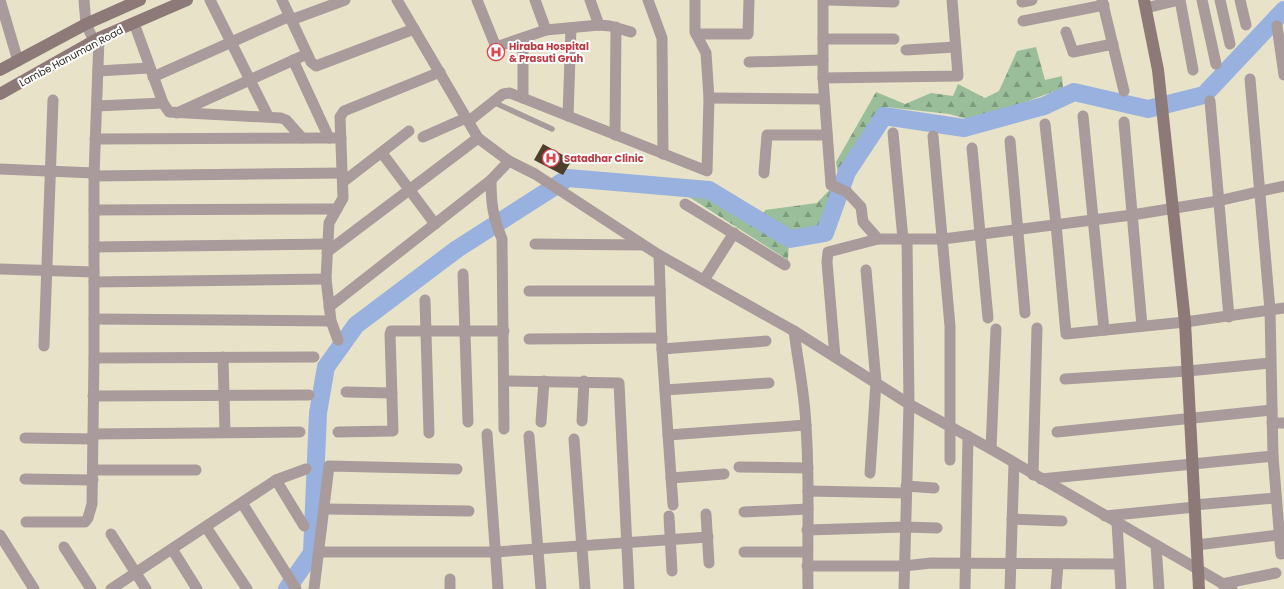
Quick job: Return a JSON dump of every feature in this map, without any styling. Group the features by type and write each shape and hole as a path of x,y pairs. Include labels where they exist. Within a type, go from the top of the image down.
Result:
{"street":[{"path":"0,0 18,61"},
{"path":"26,522 86,521 92,504 94,174 98,71 96,40 86,24 84,0"},
{"path":"0,70 86,24 140,0"},
{"name":"Lambe Hanuman Road","path":"0,94 96,40 187,0"},
{"path":"210,0 268,116"},
{"path":"282,0 313,64 319,65 414,29"},
{"path":"98,71 151,73 291,18 345,0"},
{"path":"397,0 478,138 509,161 535,174 659,255 794,331 909,404 991,449 1117,524 1227,586 1276,573"},
{"path":"477,0 496,47 546,30 599,25 616,27 631,32"},
{"path":"535,0 546,30"},
{"path":"590,0 599,25"},
{"path":"648,0 662,38 663,154"},
{"path":"423,137 467,119 507,93 707,171 709,98 706,53 696,34 695,0"},
{"path":"696,34 748,34 749,0"},
{"path":"823,0 823,78 831,185 848,192 861,207 863,222 878,239"},
{"path":"828,0 894,2"},
{"path":"823,78 957,76 952,0"},
{"path":"1193,70 1180,0 1145,4 1158,70 1185,322 1199,589"},
{"path":"1202,0 1216,64"},
{"path":"1220,0 1230,44"},
{"path":"1240,0 1246,25"},
{"path":"1023,21 1103,3 1124,91"},
{"path":"134,22 151,73 163,103 170,112 174,114 268,116 284,118 302,138"},
{"path":"1277,26 1284,75"},
{"path":"615,135 616,27"},
{"path":"568,116 571,28"},
{"path":"1066,32 1073,52 1113,44"},
{"path":"523,38 523,98"},
{"path":"823,39 894,38"},
{"path":"906,50 955,46"},
{"path":"174,114 307,54"},
{"path":"293,60 329,138"},
{"path":"749,62 823,60"},
{"path":"338,340 331,321 326,279 329,224 343,198 340,117 344,111 440,72"},
{"path":"1250,79 1270,310 1273,456 1278,535 1281,554"},
{"path":"709,98 824,98"},
{"path":"44,346 53,100"},
{"path":"1210,101 1229,317"},
{"path":"97,106 163,103"},
{"path":"1083,116 1104,330"},
{"path":"1124,122 1142,326"},
{"path":"1045,124 1056,224 1065,333 1068,335 1229,317 1284,308"},
{"path":"0,169 94,174 342,177 382,153 409,131"},
{"path":"893,133 905,239 909,404 904,589"},
{"path":"764,173 767,135 827,135"},
{"path":"933,136 951,339 950,460"},
{"path":"95,139 341,138"},
{"path":"94,247 327,248 478,138"},
{"path":"1010,141 1025,313"},
{"path":"972,148 988,318"},
{"path":"382,153 408,190 435,224"},
{"path":"329,307 491,180 509,161"},
{"path":"491,180 491,202 494,219 502,239 505,381 504,429"},
{"path":"835,357 827,262 828,252 878,239 943,239 1056,224 1093,221 1218,201 1284,186"},
{"path":"685,204 785,265"},
{"path":"94,210 337,209"},
{"path":"704,280 734,233"},
{"path":"535,244 643,245"},
{"path":"659,255 662,343 673,505"},
{"path":"0,269 47,270 94,277 326,279"},
{"path":"866,270 876,382 870,473"},
{"path":"463,274 468,422"},
{"path":"529,291 660,291"},
{"path":"425,300 429,432"},
{"path":"94,319 331,321"},
{"path":"1037,328 1037,477"},
{"path":"991,449 996,329"},
{"path":"338,432 393,432 390,332 504,331"},
{"path":"794,331 806,425 808,468 808,589"},
{"path":"529,339 662,343 766,340"},
{"path":"223,357 225,432"},
{"path":"94,358 314,357"},
{"path":"1065,379 1188,371 1270,363"},
{"path":"505,381 584,381 616,382 619,384 629,589"},
{"path":"541,422 544,381"},
{"path":"582,421 584,381"},
{"path":"665,390 769,383"},
{"path":"346,392 392,393"},
{"path":"93,396 309,395"},
{"path":"1058,432 1189,417 1272,410"},
{"path":"1272,423 1284,423"},
{"path":"668,435 806,425"},
{"path":"25,438 225,432 300,432"},
{"path":"487,434 498,589"},
{"path":"530,436 541,589"},
{"path":"966,589 968,436"},
{"path":"574,438 585,589"},
{"path":"1037,477 1273,456"},
{"path":"1010,589 1014,463"},
{"path":"314,589 320,552 328,469 331,465 457,469"},
{"path":"739,467 808,468"},
{"path":"111,589 276,480 306,469"},
{"path":"25,479 196,470"},
{"path":"671,478 724,474"},
{"path":"276,480 304,526"},
{"path":"808,491 906,490 934,488"},
{"path":"1105,516 1276,498"},
{"path":"242,502 296,589"},
{"path":"325,509 469,512"},
{"path":"744,512 808,509"},
{"path":"706,514 710,563"},
{"path":"669,516 672,571"},
{"path":"1012,519 1062,521"},
{"path":"1117,524 1121,589"},
{"path":"206,527 248,589"},
{"path":"807,530 905,527 937,528"},
{"path":"111,534 146,589"},
{"path":"0,535 34,589"},
{"path":"1197,545 1278,535"},
{"path":"320,552 496,552 670,541 708,537"},
{"path":"1156,545 1159,589"},
{"path":"64,547 91,589"},
{"path":"172,549 197,589"},
{"path":"744,552 807,552"},
{"path":"808,566 904,566 931,563 1119,564"},
{"path":"1056,589 1058,564"}],"lane":[{"path":"493,102 552,129"}],"green space":[{"path":"1036,47 1045,80 1062,76 1063,88 988,116 971,120 949,114 886,107 864,135 846,175 836,204 817,229 790,232 762,219 765,210 817,203 839,180 836,162 876,92 905,104 931,93 953,96 958,84 985,98 999,91 1017,51"},
{"path":"697,189 789,241 788,260 689,197"}],"building":[{"path":"543,144 572,160 563,175 534,160"}],"waterway":[{"path":"287,589 312,553 318,413 326,367 356,325 457,249 568,178 709,190 790,239 825,233 847,172 884,116 964,128 1044,106 1074,92 1148,109 1204,95 1284,10"}],"place":[{"name":"Hiraba Hospital & Prasuti Gruh","path":"496,52"},
{"name":"Satadhar Clinic","path":"551,158"}]}
